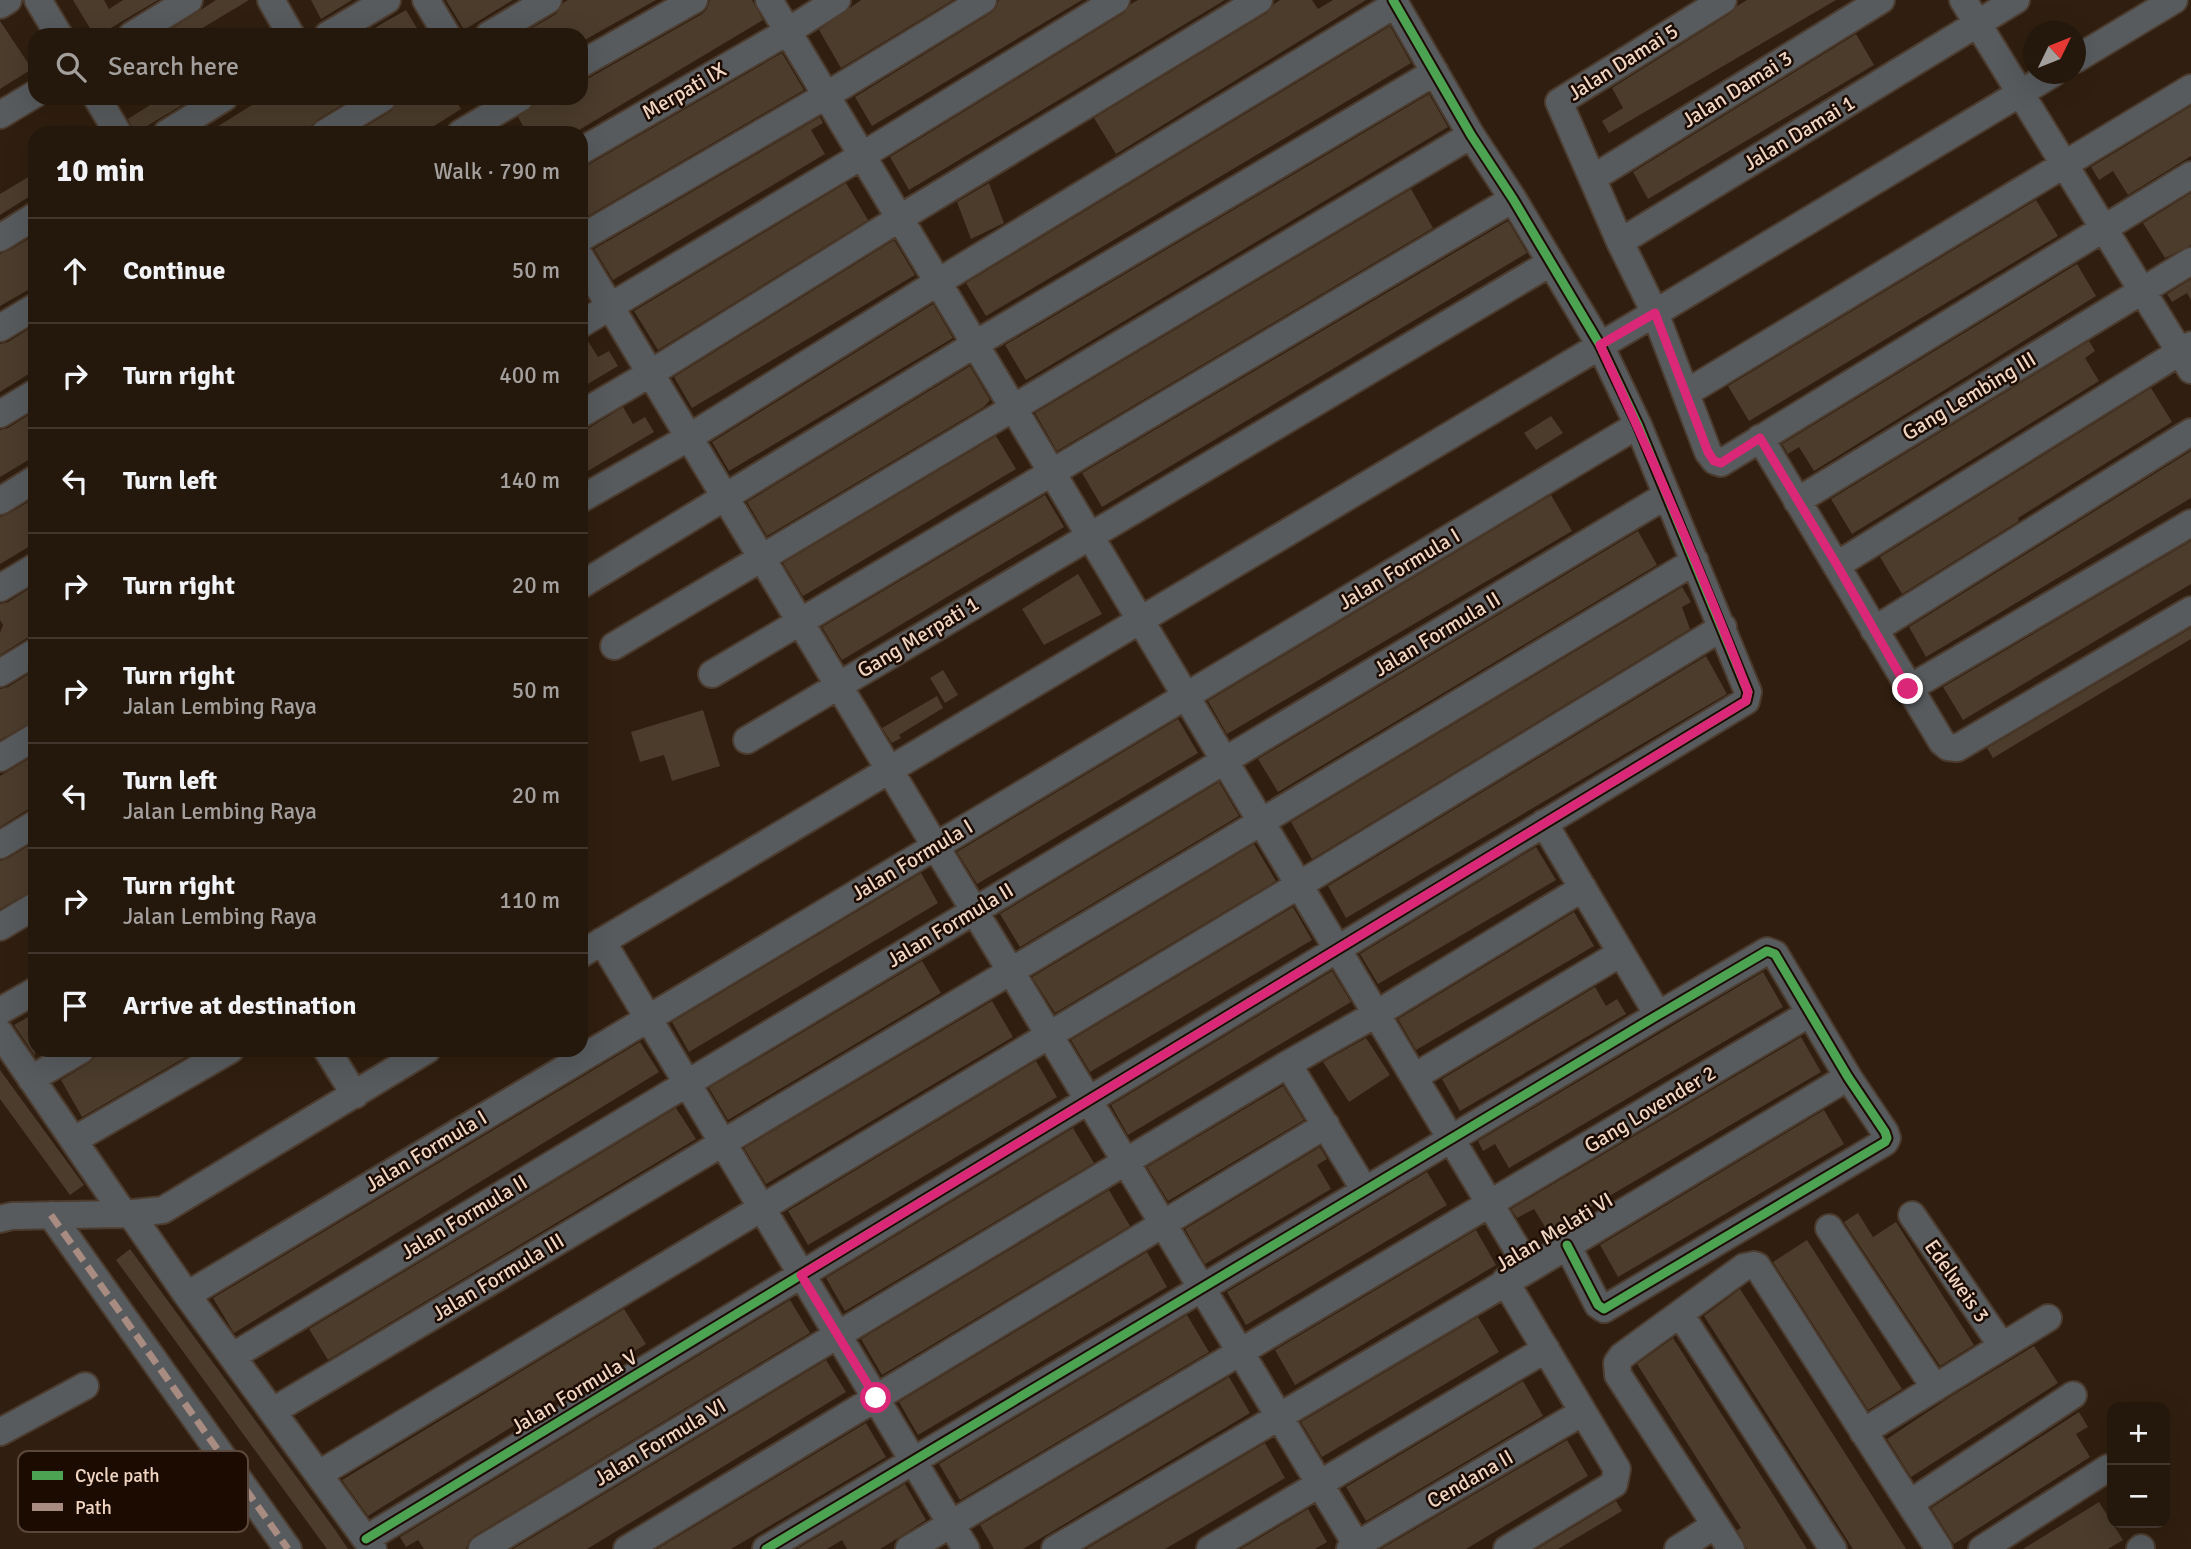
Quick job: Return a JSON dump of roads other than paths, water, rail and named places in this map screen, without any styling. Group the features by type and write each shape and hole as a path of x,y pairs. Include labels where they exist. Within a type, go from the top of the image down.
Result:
{"street":[{"path":"0,5 8,0"},
{"path":"144,28 190,0"},
{"path":"271,0 287,28"},
{"path":"340,28 387,0"},
{"path":"426,0 443,28"},
{"path":"501,28 548,0"},
{"path":"588,60 694,0"},
{"path":"769,0 977,343 1529,1269"},
{"name":"Merpati IX","path":"588,147 787,32 837,0"},
{"path":"588,234 827,95 983,0"},
{"path":"588,320 1115,0"},
{"path":"588,410 1259,0"},
{"name":"Jalan Damai 5","path":"1593,178 1559,102 1723,0"},
{"name":"Jalan Damai 3","path":"1593,178 1881,0"},
{"path":"1837,565 2187,356 2142,290 1963,0"},
{"name":"Jalan Damai 1","path":"1620,242 2016,0"},
{"path":"2086,53 2174,0"},
{"path":"42,2 55,28"},
{"path":"319,1474 1723,627 1638,425 1607,341 1550,263 1394,2 688,438 588,495"},
{"path":"588,581 977,343 1435,72"},
{"path":"966,1549 648,1018 591,948 2035,84"},
{"path":"1686,393 2191,88"},
{"path":"0,115 28,97"},
{"path":"101,105 114,126"},
{"path":"178,126 213,105"},
{"path":"337,126 371,105"},
{"path":"474,126 510,105"},
{"path":"614,646 1472,135"},
{"path":"1593,178 1647,317 1686,393 1708,452 1714,461 1721,463 2191,175"},
{"path":"712,674 1513,199"},
{"path":"0,238 28,220"},
{"name":"Gang Lembing III","path":"1797,501 2191,261"},
{"name":"Gang Merpati 1","path":"747,740 1550,263"},
{"path":"588,269 1320,1484 1355,1548"},
{"path":"0,328 28,311"},
{"path":"0,414 28,397"},
{"name":"Jalan Formula I","path":"588,1054 1638,425"},
{"path":"1874,629 2191,432"},
{"path":"1760,438 1908,689 1942,742 1948,747 1957,748 2191,610"},
{"path":"0,501 28,484"},
{"name":"Jalan Formula II","path":"233,1356 1667,495"},
{"path":"1908,689 2191,523"},
{"name":"Jalan Formula III","path":"273,1411 1695,561"},
{"path":"0,588 28,571"},
{"name":"Jalan Formula V","path":"369,1544 801,1275 1746,701 1748,692 1723,627"},
{"path":"0,673 28,656"},
{"path":"0,758 28,741"},
{"path":"1544,823 1658,1015"},
{"path":"0,845 28,828"},
{"name":"Jalan Formula VI","path":"482,1549 1583,888"},
{"path":"0,927 28,910"},
{"path":"766,1549 1658,1015 1767,951 1775,954 1887,1138 1885,1142 1604,1309 1598,1305 1567,1245"},
{"path":"1414,1077 1621,953"},
{"path":"0,1011 28,995"},
{"name":"Gang Lovender 2","path":"909,1549 1810,1013"},
{"path":"0,1033 74,1140 369,1544"},
{"path":"31,1079 69,1057"},
{"path":"74,1140 218,1057"},
{"path":"331,1057 355,1095"},
{"path":"0,1219 12,1216 163,1210 416,1057"},
{"name":"Jalan Formula I","path":"187,1295 583,1057"},
{"path":"1288,1064 1364,1189"},
{"name":"Jalan Melati VI","path":"1055,1549 1848,1077"},
{"path":"626,1549 1326,1125"},
{"path":"51,1215 218,1451"},
{"name":"Edelweis 3","path":"1912,1215 2003,1346"},
{"path":"1829,1228 1935,1388"},
{"path":"1731,1549 1617,1370 1617,1363 1622,1356 1744,1267 1754,1265 1940,1549"},
{"path":"1505,1282 1617,1469 1614,1484 1507,1549"},
{"path":"1680,1314 1833,1549"},
{"path":"1864,1432 2048,1318"},
{"path":"1210,1549 1546,1349"},
{"path":"0,1432 85,1386"},
{"path":"1910,1503 2073,1395"},
{"name":"Cendana II","path":"1355,1548 1583,1412"},
{"path":"1982,1549 2107,1469"},
{"path":"248,1493 288,1549"},
{"path":"1678,1549 1715,1525"}]}
